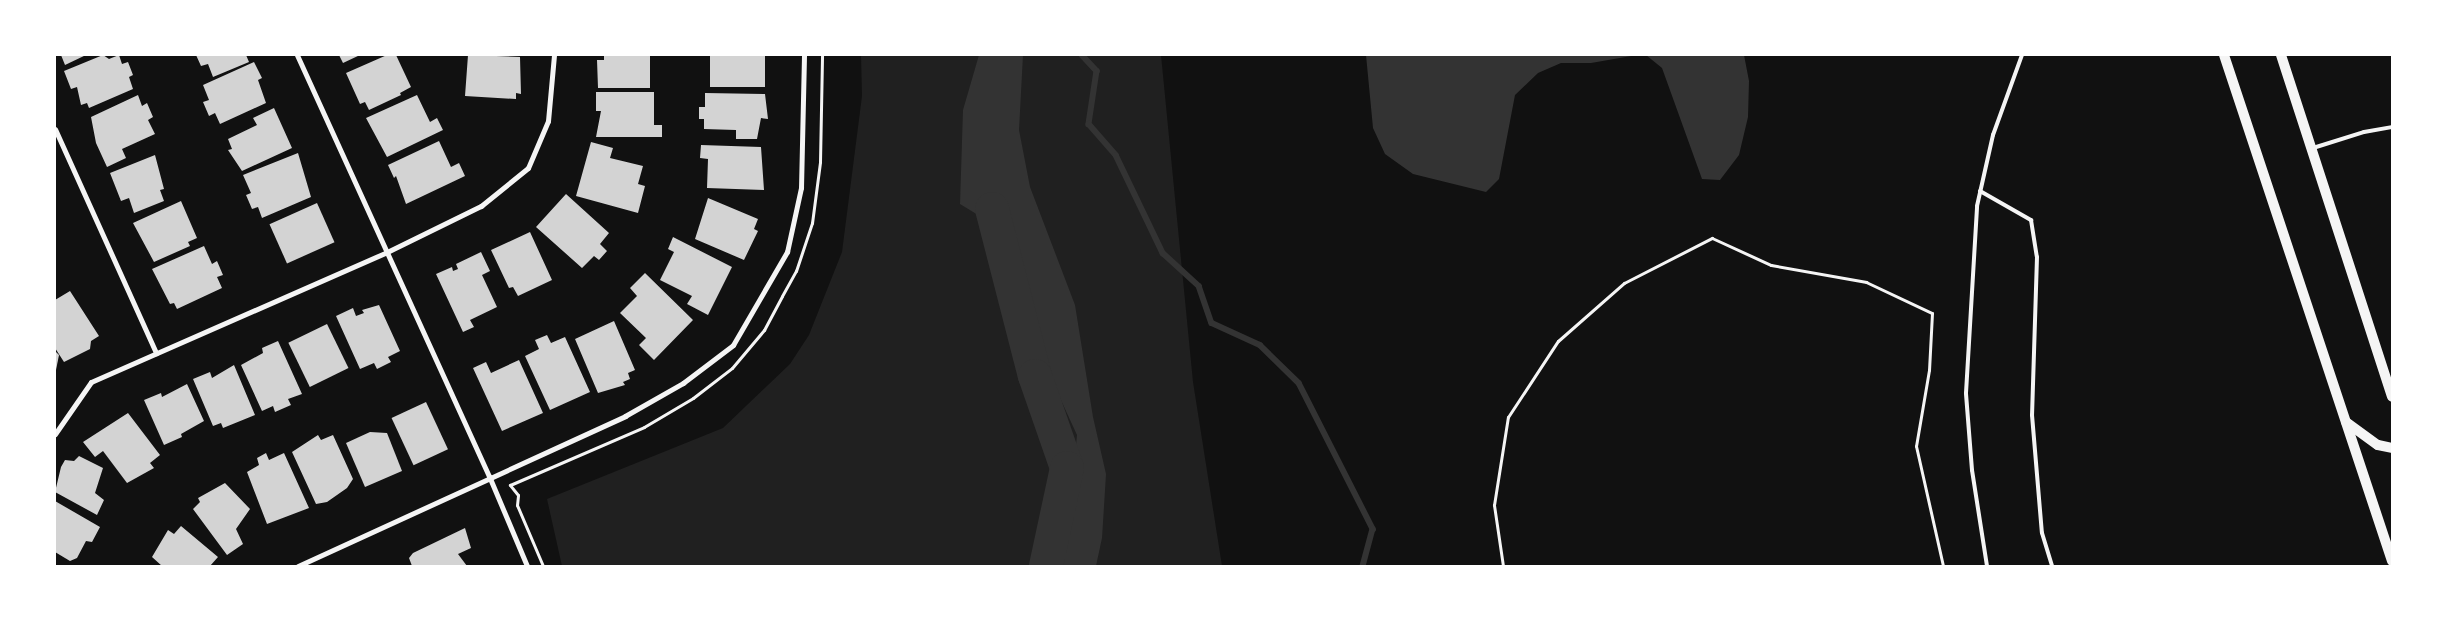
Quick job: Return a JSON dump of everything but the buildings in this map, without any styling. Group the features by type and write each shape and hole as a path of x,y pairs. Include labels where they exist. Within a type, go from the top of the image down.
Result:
{"main road":[{"path":"2224,55 2392,561"},
{"path":"2281,55 2313,148 2392,396"},
{"path":"2346,422 2378,445 2392,448"}],"street":[{"path":"297,55 489,476 527,566"},
{"path":"55,434 91,382 387,252 481,206 528,168 548,121 554,55"},
{"path":"298,566 489,476 625,416 683,383 733,345 788,252 801,188 804,55"},
{"path":"55,130 156,352"}],"lane":[{"path":"1987,566 1972,470 1966,393 1980,191 1993,135 2022,55"},
{"path":"2313,148 2364,132 2392,127"},
{"path":"1980,191 2031,220 2037,257 2032,415 2042,533 2052,566"}],"path":[{"path":"543,566 517,505 518,495 510,485 644,427 693,398 732,368 764,330 792,279 806,244 817,191 822,55"},
{"path":"1504,566 1494,505 1508,417 1558,341 1624,283 1712,238 1771,265 1866,282 1932,313 1929,370 1916,446 1943,566"}],"shaded area":[{"path":"861,55 1161,55 1193,382 1222,566 562,566 547,499 723,428 790,364 809,335 842,252 862,96"},
{"path":"979,55 1023,55 1019,130 1030,187 1075,305 1093,417 1106,474 1102,538 1096,566 1053,566 1070,509 1077,435 1031,335 1027,304 988,221 960,204 963,110"},
{"path":"1366,55 1637,55 1591,63 1561,63 1538,73 1515,95 1499,179 1486,192 1413,174 1385,154 1373,128"},
{"path":"1646,55 1744,55 1749,81 1748,117 1739,155 1720,180 1702,179 1662,68"}],"waterway":[{"path":"1082,55 1097,71 1089,124 1116,155 1163,253 1199,286 1212,323 1260,345 1299,383 1373,529 1363,566"},
{"path":"992,209 1035,376 1067,468 1046,566"}]}
